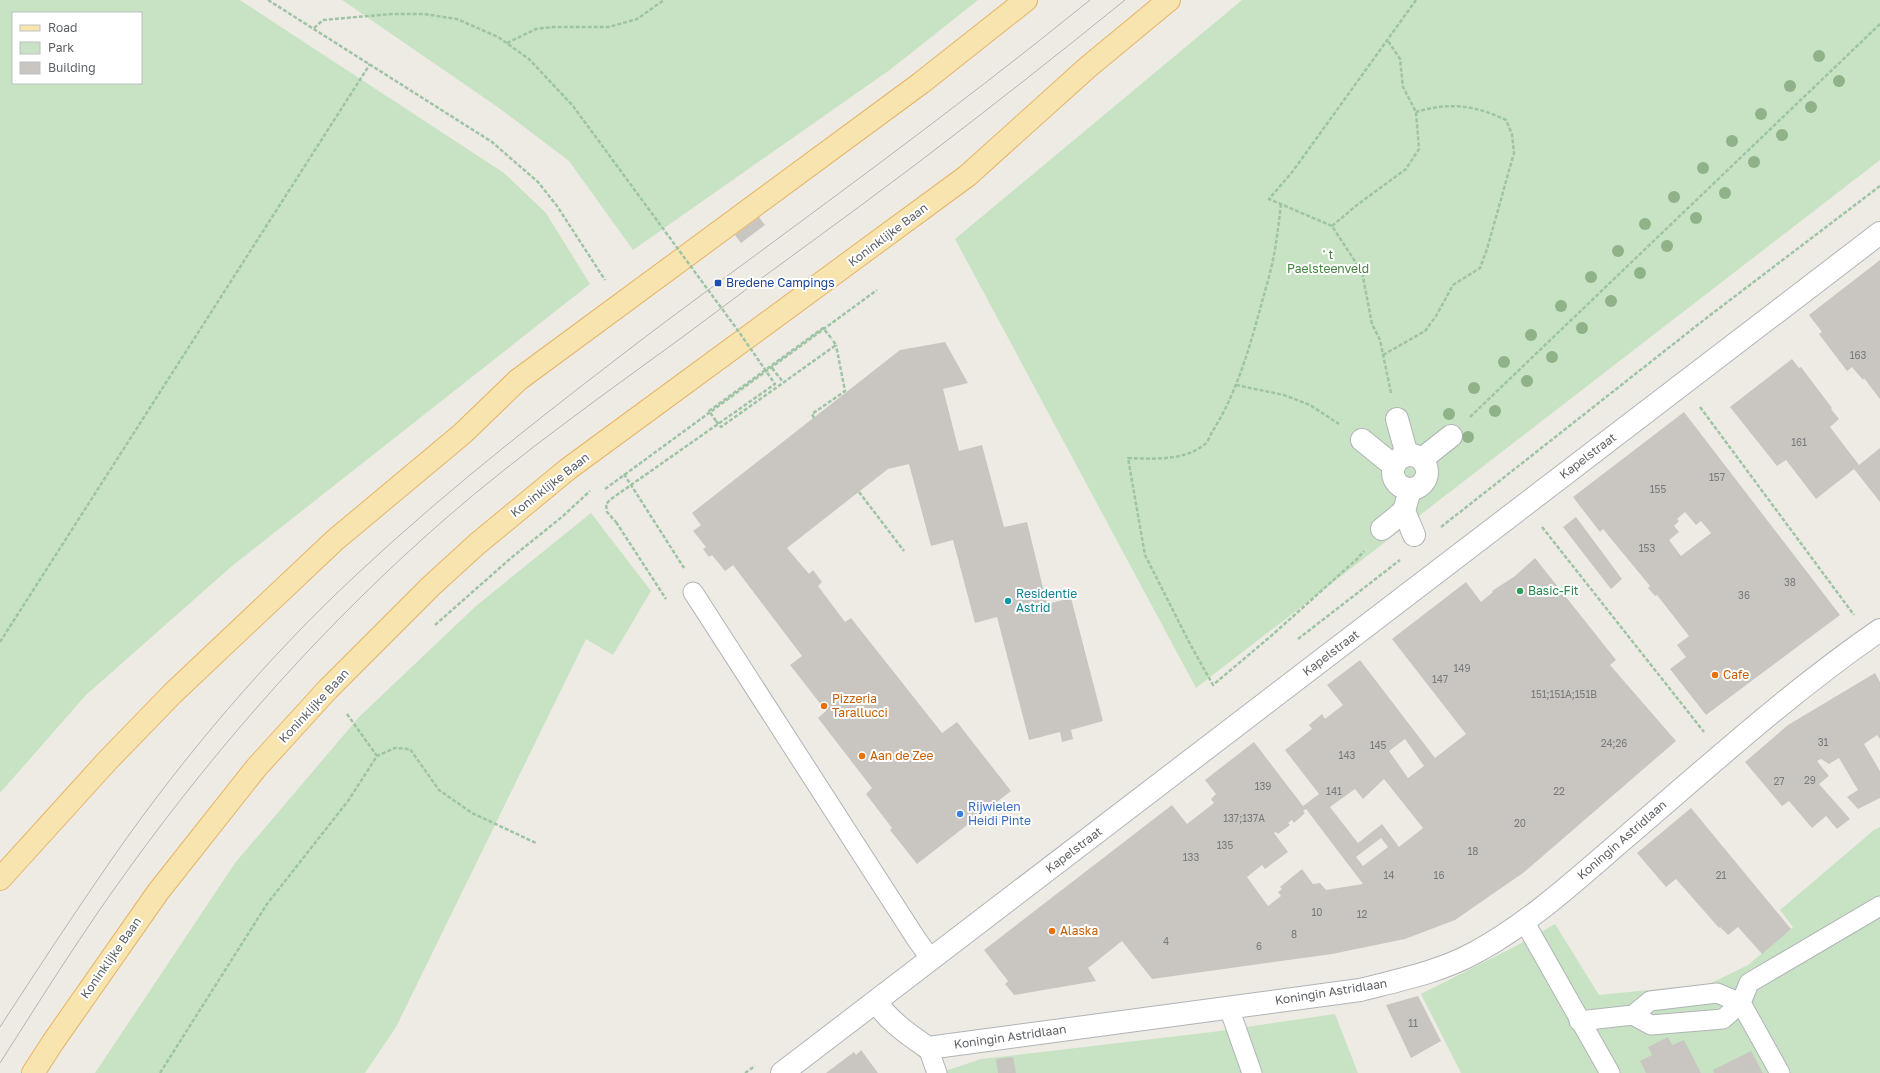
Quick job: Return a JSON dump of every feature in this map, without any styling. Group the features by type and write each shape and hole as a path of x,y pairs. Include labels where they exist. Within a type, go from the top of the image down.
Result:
{"main road":[{"path":"0,879 103,766 173,693 335,540 462,434 518,380 921,83 1026,0"},
{"name":"Koninklijke Baan","path":"33,1073 158,892 256,768 328,689 431,586 477,544 568,469 967,176 1088,67 1169,0"}],"street":[{"name":"Kapelstraat","path":"782,1073 1880,233"},
{"path":"1397,419 1408,460"},
{"path":"1362,440 1408,460 1426,467 1427,475 1424,483 1418,488 1410,490 1401,487 1396,482 1393,474 1408,460 1451,436"},
{"path":"1382,529 1404,511 1410,490"},
{"path":"1404,511 1414,535"},
{"name":"Koningin Astridlaan","path":"928,1048 1360,990 1419,976 1475,953 1547,904 1722,755 1837,660 1875,633"},
{"path":"876,1002 887,1017 905,1033 928,1048"}],"lane":[{"path":"692,592 912,934 931,960"},
{"path":"1633,1015 1651,1025 1722,1019 1741,1003 1749,983 1880,906"},
{"path":"1524,921 1579,1021 1610,1073"},
{"path":"1579,1021 1633,1015 1650,1001 1718,993 1741,1003 1780,1073"},
{"path":"1229,1008 1252,1073"},
{"path":"928,1048 937,1073"}],"path":[{"path":"268,0 492,142 538,182 557,206 621,305"},
{"path":"507,43 536,29 560,26 609,27 637,19 664,0"},
{"path":"1397,419 1380,340 1372,324 1362,272 1332,226 1269,199 1293,171 1416,0"},
{"path":"314,28 324,20 391,14 424,14 457,19 498,37 529,58 573,106 765,369 774,384 606,504 607,512 616,522"},
{"path":"1451,436 1880,24"},
{"path":"1332,226 1357,205 1406,170 1419,149 1416,112 1403,86 1400,60 1388,40"},
{"path":"0,642 370,64"},
{"path":"1383,356 1425,331 1436,316 1453,285 1480,268 1487,249 1514,153 1512,134 1506,120 1488,111 1456,105 1433,107 1416,112"},
{"path":"1437,530 1709,316 1880,186"},
{"path":"1281,204 1274,255 1253,335 1236,385 1223,416 1205,444 1190,453 1148,459 1128,458 1145,556 1182,630 1213,684 1271,636 1357,559 1382,529"},
{"path":"605,489 877,290"},
{"path":"814,418 812,414 844,391 836,345 823,328 709,410 721,427 836,345"},
{"path":"772,368 783,382"},
{"path":"1683,384 1875,633"},
{"path":"1236,385 1284,395 1310,405 1362,440"},
{"path":"624,474 690,577 692,592"},
{"path":"434,626 511,558 581,501 593,487"},
{"path":"859,492 904,551"},
{"path":"1525,505 1722,755"},
{"path":"342,718 352,708"},
{"path":"347,714 377,756"},
{"path":"160,1073 267,904 348,801 377,756 395,748 410,749 439,790 472,813 536,843"}],"green space":[{"path":"0,0 240,0 504,173 546,213 590,284 232,566 86,695 0,793"},
{"path":"342,0 978,0 891,69 633,250 569,161 499,108"},
{"name":"' t Paelsteenveld","path":"1242,0 1880,0 1880,160 1196,688 955,239"},
{"path":"591,513 651,591 613,655 586,639 396,1027 365,1073 95,1073 235,863 359,717 476,606"},
{"path":"1880,827 1880,1073 1461,1073 1421,994 1514,947 1555,924 1599,995 1709,984 1748,965 1793,927 1780,910 1874,830"},
{"path":"1335,1014 1358,1073 939,1073 981,1059 1212,1032"}],"building":[{"path":"759,217 765,225 741,243 735,235"},
{"path":"1880,260 1880,399 1864,378 1863,380 1852,367 1847,371 1819,334 1822,332 1809,315"},
{"name":"Residentie Astrid","path":"945,342 968,383 943,389 959,451 982,445 1004,527 1027,522 1047,604 1071,598 1103,721 1071,730 1073,739 1062,742 1060,732 1029,740 997,617 975,623 953,540 931,546 909,464 888,469 787,548 809,574 813,570 822,582 818,586 845,622 851,618 942,733 957,722 1011,791 917,864 890,830 892,828 866,794 872,788 818,718 826,711 790,665 802,656 733,565 725,571 712,555 709,557 703,549 706,547 693,531 701,525 692,513 900,350"},
{"path":"1792,359 1799,368 1801,367 1839,419 1830,427 1859,465 1880,448 1880,502 1854,469 1816,499 1786,460 1777,466 1730,407"},
{"path":"1684,412 1840,615 1706,715 1670,669 1686,657 1677,645 1689,636 1657,595 1655,596 1648,588 1650,586 1603,529 1600,532 1573,497","holes":["1685,512 1696,525 1701,521 1711,533 1681,556 1669,540 1679,532 1674,526 1679,521 1677,519"]},
{"path":"1576,517 1622,579 1611,589 1563,527"},
{"path":"1535,558 1616,660 1610,665 1676,741 1523,873 1455,920 1405,939 1332,954 1152,979 1122,941 1088,968 1096,981 1014,995 1005,984 1008,981 984,950 1172,805 1187,824 1214,803 1211,799 1216,794 1205,780 1254,742 1303,806 1319,794 1285,750 1312,729 1309,725 1322,714 1325,719 1343,705 1327,685 1360,660 1435,758 1466,734 1392,639 1466,582 1481,602 1493,592 1492,591 1515,576","holes":["1405,739 1424,766 1408,778 1389,751","1384,779 1423,828 1399,847 1382,824 1358,843 1330,807 1355,789 1363,799","1306,809 1363,884 1326,890 1320,883 1313,884 1302,869 1280,887 1282,889 1278,892 1281,896 1268,906 1247,877 1262,865 1265,869 1288,852 1274,833 1276,832 1278,834 1290,825 1288,823 1292,820 1294,823 1305,813 1303,811","1381,838 1388,847 1363,866 1356,857"]},
{"path":"1875,673 1880,682 1880,739 1877,735 1864,744 1880,771 1880,798 1858,809 1847,797 1858,790 1839,758 1829,764 1821,759 1817,761 1829,776 1819,784 1850,819 1837,829 1826,816 1812,828 1789,801 1782,806 1745,762 1788,725"},
{"path":"1691,808 1791,929 1762,954 1738,927 1728,935 1720,927 1719,928 1676,879 1666,887 1637,853"},
{"path":"1418,996 1441,1041 1411,1058 1386,1005"},
{"path":"1668,1037 1672,1045 1684,1040 1701,1073 1646,1073 1640,1061 1652,1055 1648,1047"},
{"path":"861,1050 878,1073 826,1073 854,1052 856,1055"},
{"path":"1751,1051 1763,1073 1714,1073 1713,1070"},
{"path":"1013,1057 1016,1073 998,1073 996,1059"}],"tram line":[{"path":"0,1027 99,877 168,782 197,745 290,640 356,575 429,509 505,446 661,325 985,83 1090,0"},
{"path":"0,1063 96,915 130,867 201,774 278,684 318,641 401,558 474,494 504,470 915,165 1125,0"}],"place":[{"name":"Bredene Campings","path":"718,283"},
{"name":"Basic-Fit","path":"1520,591"},
{"name":"Residentie Astrid","path":"1008,601"},
{"name":"Cafe","path":"1715,675"},
{"name":"Pizzeria Tarallucci","path":"824,706"},
{"name":"Aan de Zee","path":"862,756"},
{"name":"Rijwielen Heidi Pinte","path":"960,814"},
{"name":"Alaska","path":"1052,931"}]}
